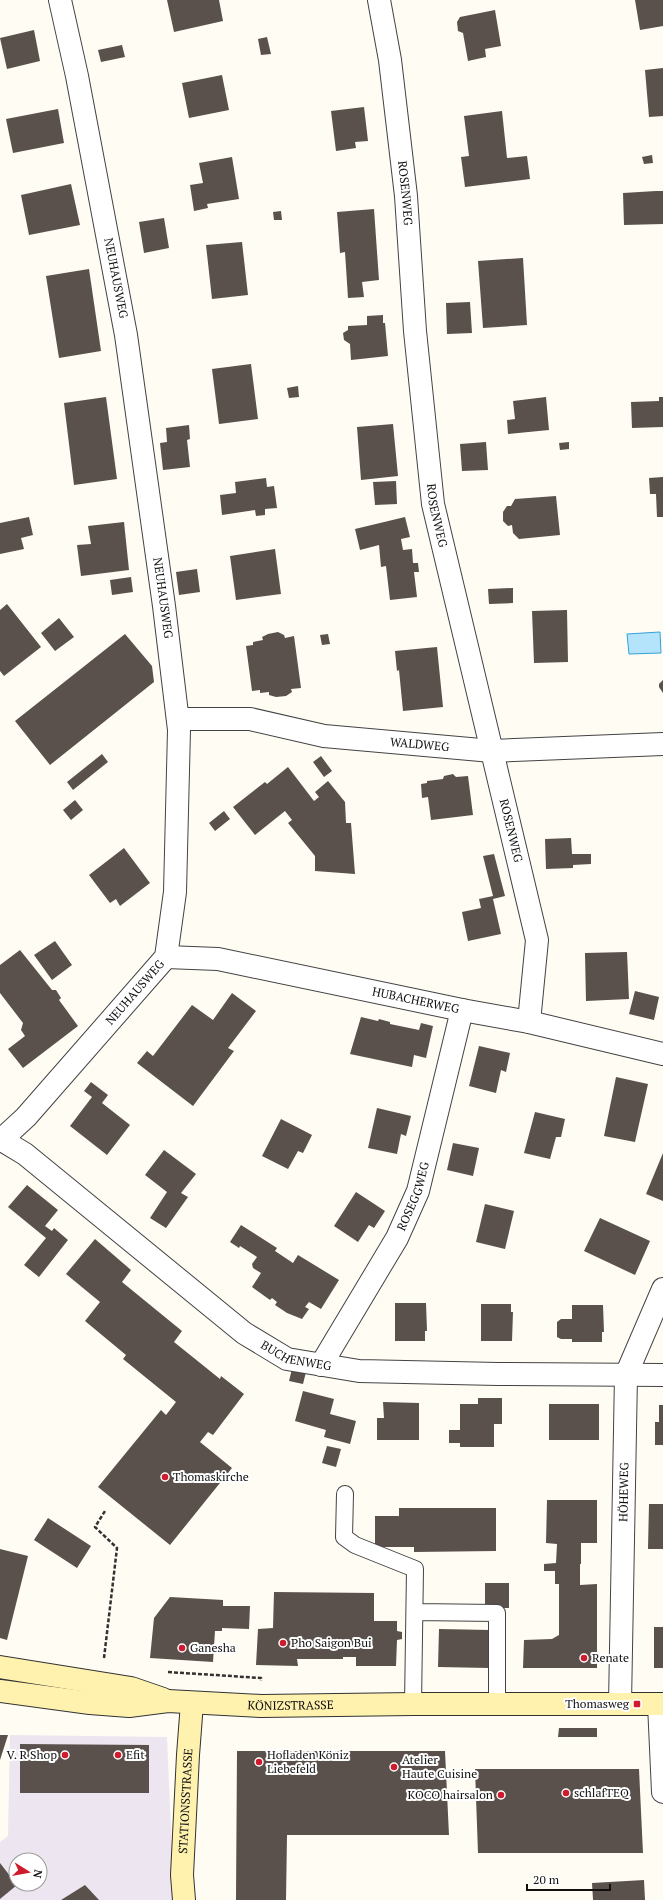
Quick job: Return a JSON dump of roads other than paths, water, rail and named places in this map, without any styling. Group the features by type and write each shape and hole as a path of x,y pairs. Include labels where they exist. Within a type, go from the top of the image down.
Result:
{"main road":[{"name":"KÖNIZSTRASSE","path":"0,1667 131,1688 168,1701"},
{"name":"KÖNIZSTRASSE","path":"0,1691 90,1703 130,1706 168,1701 261,1706 413,1704 661,1704"},
{"name":"STATIONSSTRASSE","path":"184,1900 183,1860 192,1703"}],"street":[{"name":"NEUHAUSWEG","path":"0,1140 26,1117 166,956 175,892 179,719 126,335 77,76 60,0"},
{"name":"ROSENWEG","path":"379,0 390,60 406,196 416,331 433,504 537,940 530,1022"},
{"name":"WALDWEG","path":"179,719 250,719 324,736 492,751 663,744"},
{"name":"HUBACHERWEG","path":"166,956 218,958 462,1010 530,1022 663,1054"},
{"name":"ROSEGGWEG","path":"321,1365 397,1238 418,1191 462,1010"},
{"name":"BUCHENWEG","path":"0,1140 25,1154 244,1333 287,1359 360,1371 663,1375"},
{"name":"HÖHEWEG","path":"620,1704 626,1374 663,1289"},
{"path":"661,1704 663,1792"}],"lane":[{"path":"345,1494 344,1537 355,1545 415,1569 413,1704"},
{"path":"415,1612 497,1613 497,1704"}],"water":[{"path":"660,632 661,653 629,654 627,634"}],"place":[{"name":"Thomaskirche","path":"165,1477"},
{"name":"Pho Saigon Bui","path":"283,1643"},
{"name":"Ganesha","path":"182,1648"},
{"name":"Renate","path":"584,1658"},
{"name":"Thomasweg","path":"637,1704"},
{"name":"V. R Shop","path":"65,1755"},
{"name":"Efit","path":"118,1755"},
{"name":"Hofladen Köniz Liebefeld","path":"259,1762"},
{"name":"Atelier Haute Cuisine","path":"394,1767"},
{"name":"schlafTEQ","path":"566,1793"},
{"name":"KOCO hairsalon","path":"501,1795"}]}
